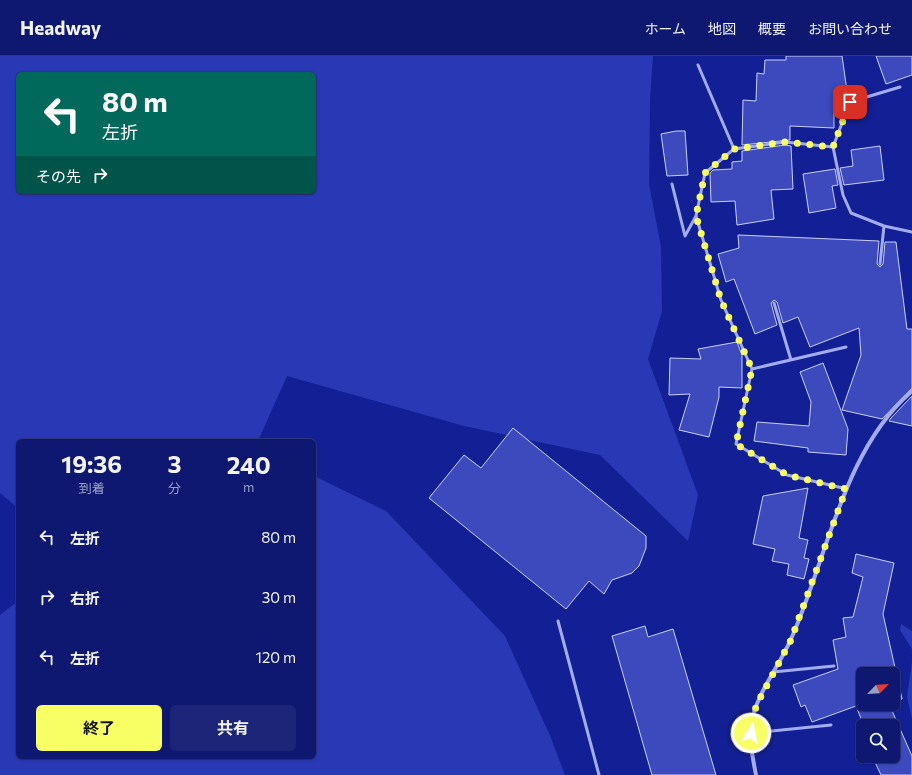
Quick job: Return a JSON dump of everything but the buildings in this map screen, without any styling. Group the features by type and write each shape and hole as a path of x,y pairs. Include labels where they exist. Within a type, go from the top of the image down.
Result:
{"street":[{"path":"756,775 751,733 756,706 791,640 846,489 869,442 881,423 912,391"}],"lane":[{"path":"698,65 734,149"},
{"path":"900,87 850,102 833,147 843,195 851,214 884,226 912,232"},
{"path":"672,184 685,236 696,216 705,173 734,149 785,142 833,147"},
{"path":"696,216 721,300 752,369 736,444 787,475 846,489"},
{"path":"880,264 884,226"},
{"path":"774,303 791,360"},
{"path":"752,369 846,348"},
{"path":"558,621 599,775"},
{"path":"773,672 834,666"},
{"path":"751,733 831,725"}],"shaded area":[{"path":"0,56 653,56 650,99 649,184 661,247 662,311 648,359 698,495 688,541 600,455 464,426 287,376 259,439 16,439 16,506 0,493"},
{"path":"316,477 386,511 505,636 551,738 565,775 0,775 0,615 16,603 16,759 316,759"},
{"path":"901,624 912,631 912,649 900,630"},
{"path":"912,662 912,719 907,697"}],"route":[{"path":"751,733 751,724 756,706 791,640 846,489 787,475 736,444 752,369 721,300 696,216 705,173 734,149 785,142 833,147 850,102"}]}
